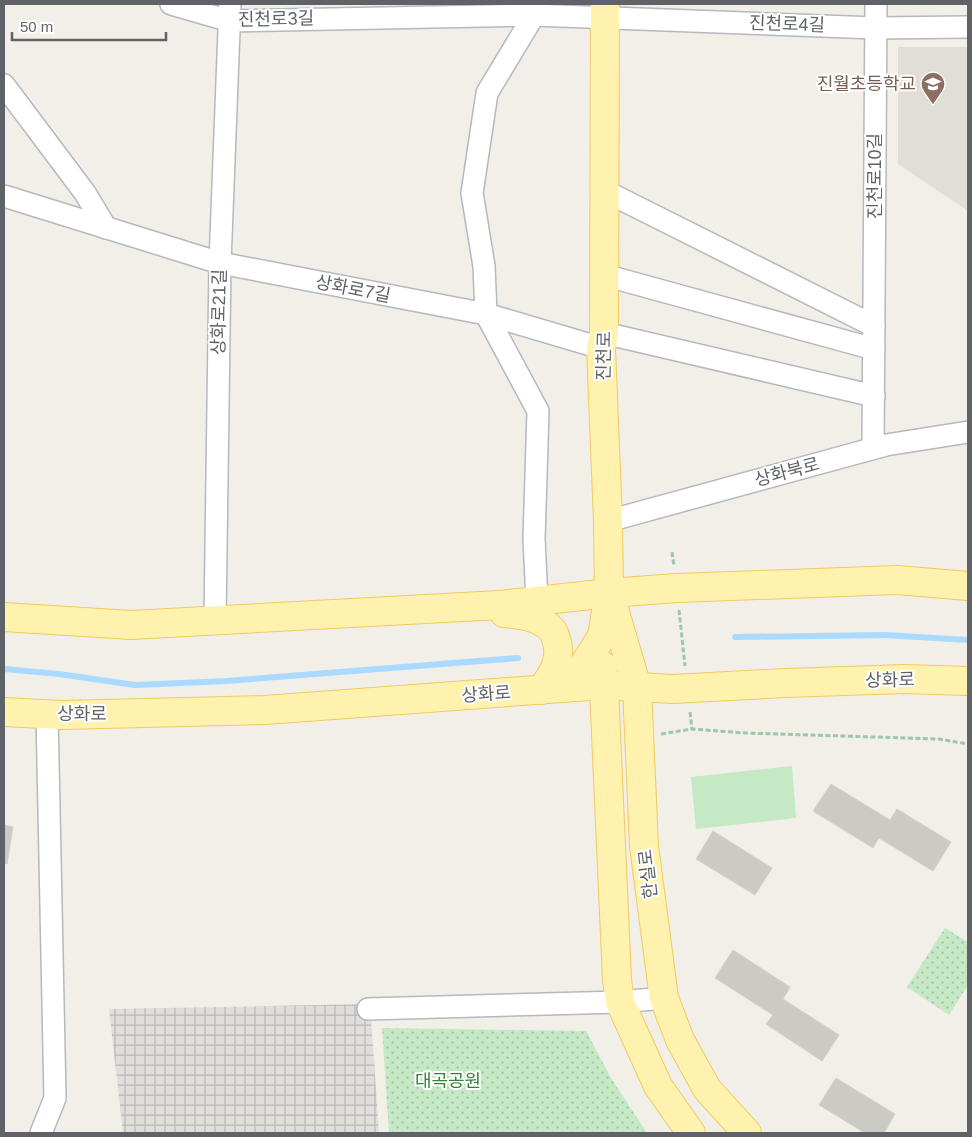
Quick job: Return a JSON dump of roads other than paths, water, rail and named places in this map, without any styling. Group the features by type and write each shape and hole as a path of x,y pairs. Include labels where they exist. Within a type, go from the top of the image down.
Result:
{"main road":[{"name":"진천로","path":"605,11 603,341 609,593"},
{"path":"4,617 130,625 466,607 677,588 897,580 968,586"},
{"path":"541,690 578,674 602,636 609,593"},
{"name":"한실로","path":"609,593 636,687 644,846 664,998 680,1040 707,1089 747,1133"},
{"path":"466,607 536,619 552,629 558,646 557,663 550,679 541,690"},
{"name":"한실로","path":"602,636 617,980 620,1002 658,1086 691,1133"},
{"name":"상화로","path":"4,712 47,714 265,710 603,685 672,689 904,679 968,682"}],"street":[{"name":"진천로3길","path":"171,4 230,12 534,15 605,11"},
{"name":"진천로10길","path":"873,448 876,4"},
{"name":"진천로4길","path":"605,11 876,28 968,27"},
{"name":"상화로21길","path":"215,620 220,263 230,12"},
{"path":"534,15 487,93 472,193 484,266 486,314 538,411 534,539 537,601"},
{"path":"4,85 85,193 106,228"},
{"path":"605,191 874,326"},
{"name":"상화로7길","path":"4,196 220,263 486,314 603,341"},
{"path":"604,275 874,349"},
{"path":"603,341 874,396"},
{"name":"상화북로","path":"608,521 886,444 968,432"},
{"path":"41,1133 55,1098 47,714"},
{"path":"368,1009 620,1002 664,998"}],"waterway":[{"path":"735,637 885,635 968,640"},
{"path":"4,669 59,674 135,685 226,681 518,658"}],"place":[{"name":"진월초등학교","path":"933,105"}],"park label":[{"name":"대곡공원","path":"448,1081"}]}
